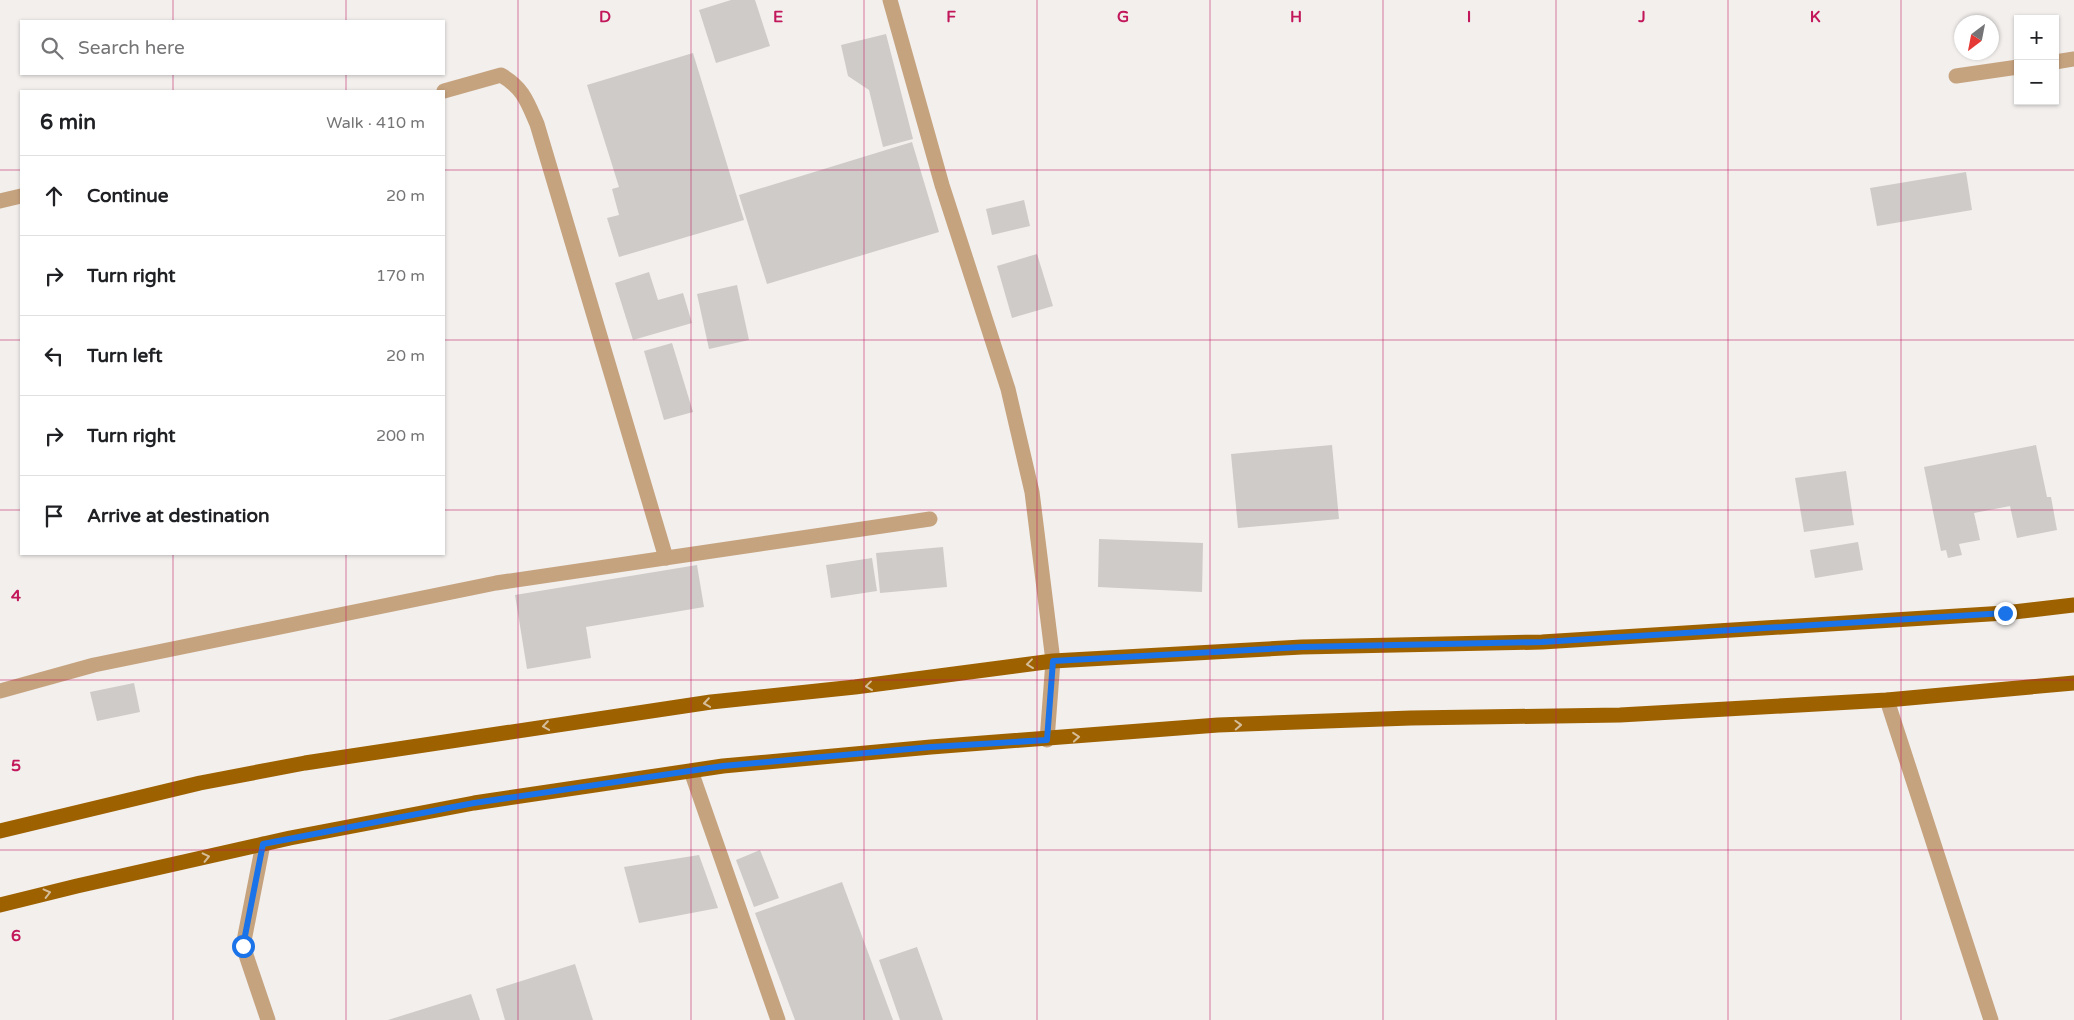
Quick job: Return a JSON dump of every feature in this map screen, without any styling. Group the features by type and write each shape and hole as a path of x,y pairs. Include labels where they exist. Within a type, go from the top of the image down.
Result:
{"main road":[{"path":"0,831 191,785 306,762 711,702 855,687 1053,661 1302,647 1542,642 2005,613 2074,606"},
{"path":"0,906 76,886 263,844 474,803 723,766 931,747 1218,726 1411,718 1620,715 1887,700 2074,683"}],"street":[{"path":"890,0 942,185 1008,388 1032,492 1053,661 1047,740"},
{"path":"2059,61 2074,59"},
{"path":"1956,76 2014,68"},
{"path":"445,91 501,75 514,83 524,96 537,124 666,558"},
{"path":"0,201 20,196"},
{"path":"0,691 94,665 496,583 930,519"},
{"path":"1887,700 1990,1020"},
{"path":"691,771 778,1020"},
{"path":"263,844 243,946 268,1020"}],"building":[{"path":"731,0 755,0 770,46 716,63 699,10"},
{"path":"886,34 913,139 883,147 869,90 848,76 841,45"},
{"path":"693,53 744,220 619,257 607,218 619,215 612,189 619,187 587,85"},
{"path":"912,142 939,232 767,284 739,195"},
{"path":"1966,172 1972,210 1877,226 1870,188"},
{"path":"1024,200 1030,226 992,235 986,209"},
{"path":"1037,254 1053,306 1012,318 997,266"},
{"path":"649,272 658,300 683,293 692,323 633,340 615,283"},
{"path":"737,285 749,340 709,349 697,294"},
{"path":"672,343 693,412 664,420 644,351"},
{"path":"1332,445 1339,519 1238,528 1231,454"},
{"path":"2036,445 2047,497 2051,497 2057,530 2017,538 2010,506 1974,513 1980,540 1959,544 1962,555 1948,558 1946,550 1941,551 1924,467"},
{"path":"1846,471 1854,525 1804,532 1795,478"},
{"path":"1099,539 1203,543 1202,592 1098,587"},
{"path":"1858,542 1863,570 1815,578 1810,550"},
{"path":"943,547 947,587 880,593 876,553"},
{"path":"872,558 877,591 831,598 826,565"},
{"path":"697,565 704,607 586,627 591,658 527,669 515,595"},
{"path":"134,683 140,712 97,721 90,692"},
{"path":"760,850 779,898 754,907 736,860"},
{"path":"699,855 718,908 639,923 624,867"},
{"path":"842,882 893,1020 795,1020 755,913"},
{"path":"917,947 943,1020 900,1020 879,960"},
{"path":"575,964 593,1020 505,1020 496,989"},
{"path":"471,994 480,1020 388,1020"}],"route":[{"path":"243,946 263,844 474,803 723,766 931,747 1047,740 1053,661 1302,647 1542,642 2005,613"}]}
